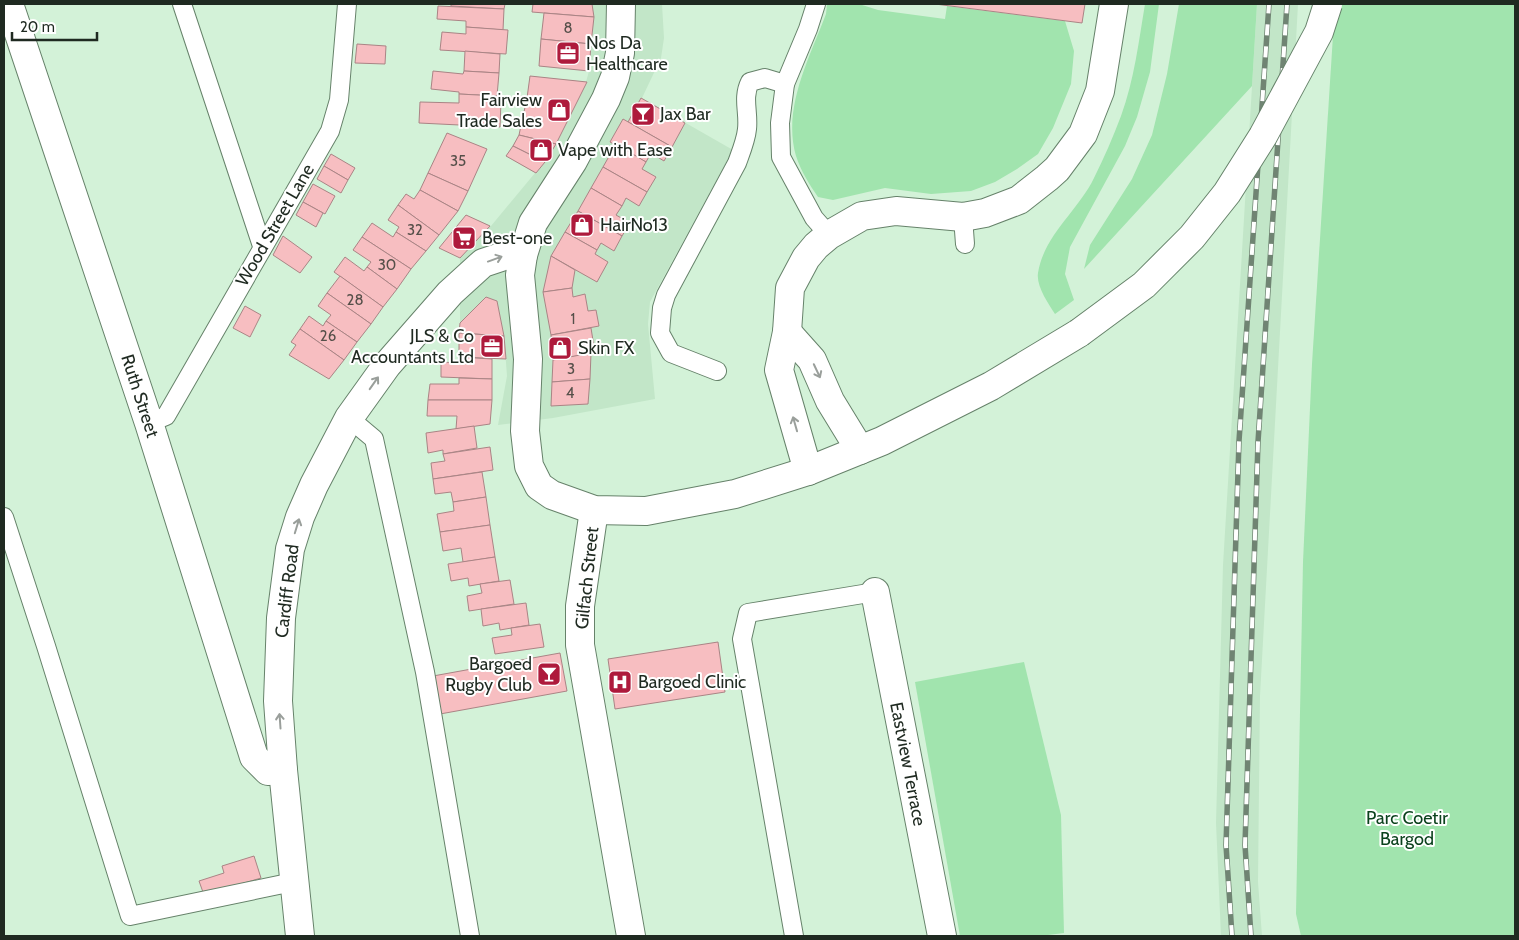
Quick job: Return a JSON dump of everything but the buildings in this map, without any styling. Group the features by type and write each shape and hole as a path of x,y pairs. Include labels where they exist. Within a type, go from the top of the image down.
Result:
{"street":[{"name":"Ruth Street","path":"9,4 150,424 254,757 268,771 283,770"},
{"name":"Gilfach Street","path":"621,4 620,53 614,80 573,161 533,223 523,255 520,276 528,359 525,430 529,466 539,486 552,495 594,510 580,606 580,645 632,936"},
{"path":"808,471 779,370 787,332 790,288 806,258 829,235 862,216 896,211 963,217 985,213 1019,200 1058,169 1084,134 1100,91 1114,4"},
{"path":"594,510 646,511 735,494 808,471 882,441 991,386 1079,333 1144,285 1192,237 1227,193 1263,136 1319,32 1328,4"},
{"name":"Cardiff Road","path":"300,936 278,701 281,618 290,550 300,516 349,418 387,365 450,293 483,263 504,256 523,255"},
{"path":"787,332 812,360 830,401 860,450"},
{"name":"Eastview Terrace","path":"875,592 942,936"}],"lane":[{"path":"182,4 262,246"},
{"name":"Wood Street Lane","path":"150,424 166,416 262,246 330,131 339,100 347,4"},
{"path":"816,4 808,29 785,84 780,123 781,156 814,218 829,235"},
{"path":"717,371 671,354 660,333 662,308 666,295 737,163 748,128 745,98 750,82 765,78 785,84"},
{"path":"963,217 965,244"},
{"path":"349,418 374,438 425,672 470,936"},
{"path":"4,517 130,916 294,882"},
{"path":"794,936 742,639 748,613 875,592"}],"shaded area":[{"path":"533,4 662,4 664,38 661,58 642,98 733,150 650,302 648,324 655,399 553,418 498,425 507,376 504,336 460,323 460,258 466,215 491,226 535,173 506,156 519,135 530,76 586,82 589,71 539,66 544,13 532,12"},
{"path":"1257,4 1298,4 1260,696 1258,882 1262,936 1221,936 1216,823 1223,565"}],"green space":[{"path":"827,4 859,4 878,10 945,19 947,6 1065,21 1074,51 1071,84 1053,128 1038,154 995,182 971,191 931,194 885,188 833,200 818,197 800,167 796,156 793,120 795,101 800,83 826,14"},
{"path":"1145,4 1159,4 1150,72 1137,117 1125,146 1070,247 1065,274 1074,300 1055,314 1039,283 1038,273 1041,259 1054,235 1094,178 1115,132 1136,60"},
{"path":"1179,4 1257,4 1252,86 1084,269 1090,245 1132,179 1152,135 1167,74"},
{"name":"Parc Coetir Bargod","path":"1335,4 1515,4 1515,936 1301,936 1296,914 1303,562 1312,364"},
{"path":"1024,662 1061,815 1064,933 1040,936 960,936 915,682"}],"railway":[{"path":"1232,936 1226,845 1239,441 1269,4"},
{"path":"1251,936 1245,845 1258,442 1287,4"}],"place":[{"name":"Nos Da Healthcare","path":"568,53"},
{"name":"Fairview Trade Sales","path":"559,110"},
{"name":"Jax Bar","path":"643,114"},
{"name":"Vape with Ease","path":"541,150"},
{"name":"HairNo13","path":"582,225"},
{"name":"Best-one","path":"464,238"},
{"name":"JLS & Co Accountants Ltd","path":"492,346"},
{"name":"Skin FX","path":"560,348"},
{"name":"Bargoed Rugby Club","path":"549,674"},
{"name":"Bargoed Clinic","path":"620,682"}]}
